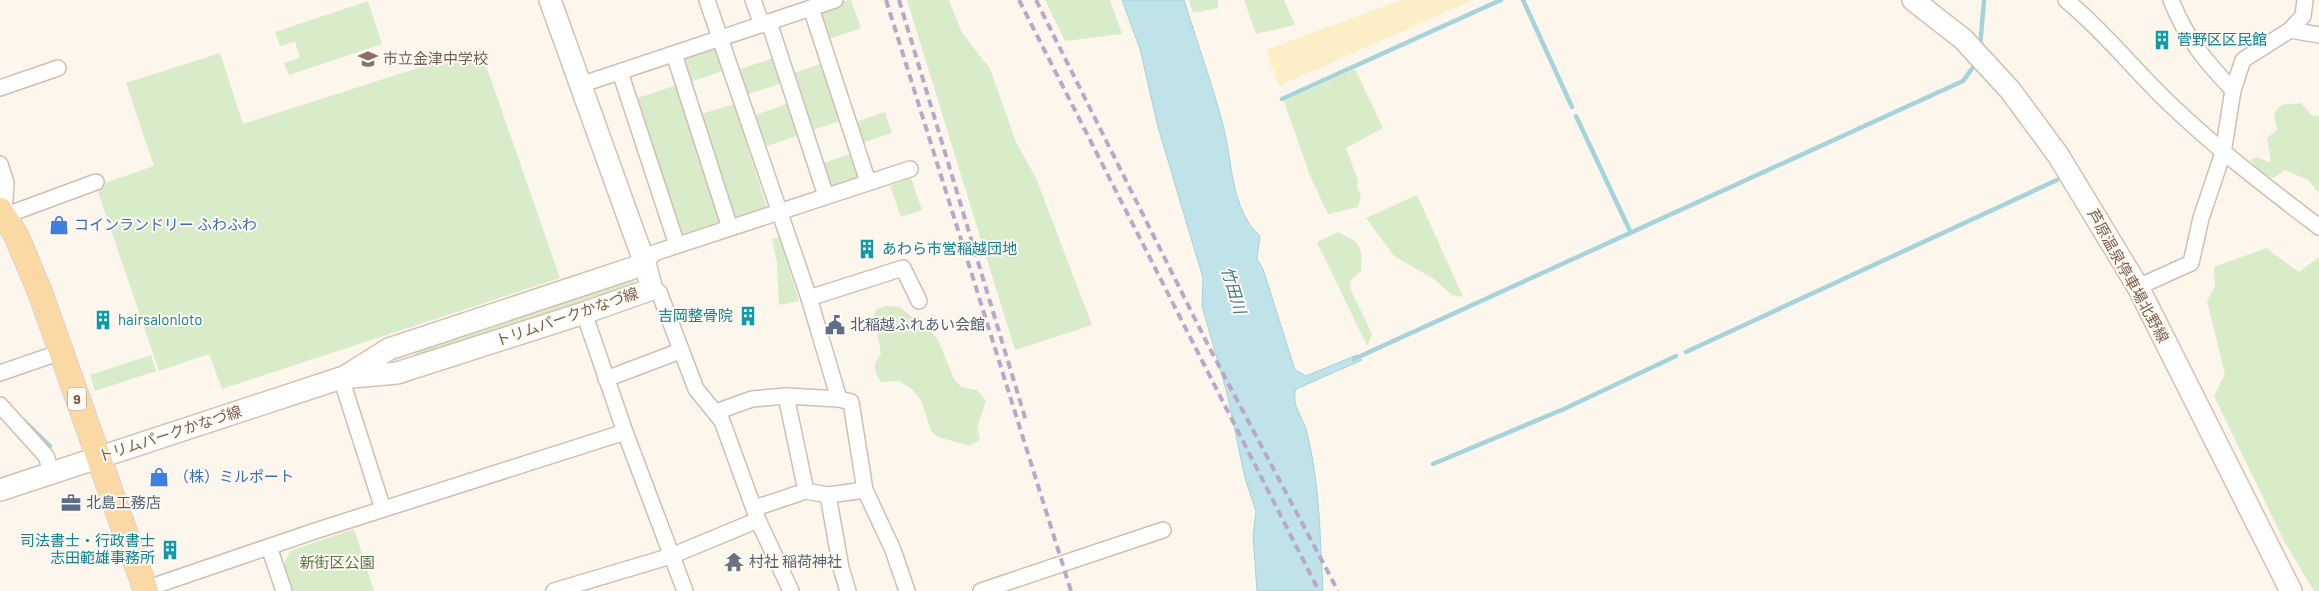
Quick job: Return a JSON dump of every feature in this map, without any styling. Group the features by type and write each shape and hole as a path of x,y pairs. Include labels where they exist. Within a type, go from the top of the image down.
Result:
{"main road":[{"name":"トリムパークかなづ線","path":"0,490 341,378 397,373 584,313 652,288 550,0"},
{"name":"芦原温泉停車場北野線","path":"1913,0 1963,39 2010,90 2058,154 2138,287 2291,591"},
{"name":"9","path":"2,213 16,235 40,292 97,457 146,590"},
{"name":"トリムパークかなづ線","path":"341,378 389,349 645,264"}],"street":[{"path":"708,0 808,298 839,399"},
{"path":"753,0 766,23 826,196"},
{"path":"580,85 766,23 804,6 835,0"},
{"path":"2066,0 2092,21 2169,104 2223,153 2319,227"},
{"path":"2171,0 2182,27 2204,60 2233,90"},
{"path":"2138,287 2191,263 2201,218 2223,153 2233,90 2243,60 2290,30 2303,16 2305,0"},
{"path":"804,6 868,182"},
{"path":"2290,30 2319,35"},
{"path":"674,54 730,228"},
{"path":"0,88 58,68"},
{"path":"620,72 677,245"},
{"path":"0,164 6,182 2,213 96,182"},
{"path":"645,264 654,253 910,169"},
{"path":"808,298 903,268 919,301"},
{"path":"652,288 659,292 696,389 722,421 757,514 791,591"},
{"path":"584,313 625,432 685,591"},
{"path":"606,378 680,351"},
{"path":"0,373 61,352"},
{"path":"341,378 382,509"},
{"path":"716,412 752,399 786,396 839,399 851,402 865,490 893,550 907,591"},
{"path":"786,396 806,491"},
{"path":"0,405 46,456 52,473"},
{"path":"146,590 382,509 625,432"},
{"path":"554,591 586,586 671,556 806,491 828,495 865,490"},
{"path":"828,495 840,568 848,591"},
{"path":"981,591 1163,530"},
{"path":"269,547 284,591"}],"green space":[{"path":"851,0 861,28 826,40 816,11"},
{"path":"907,0 949,0 961,31 990,69 1016,142 1036,178 1092,325 1015,350"},
{"path":"1045,0 1110,0 1122,34 1065,41"},
{"path":"1189,0 1218,0 1218,8 1193,13"},
{"path":"1244,0 1284,0 1295,25 1256,34"},
{"path":"368,1 382,44 289,75 284,63 300,58 295,42 280,46 275,32"},
{"path":"714,45 723,71 690,82 681,56"},
{"path":"480,48 560,278 222,389 209,354 159,371 96,186 154,166 126,83 220,53 243,124"},
{"path":"773,58 782,83 743,96 735,71"},
{"path":"823,63 843,120 810,131 791,74"},
{"path":"1355,69 1383,128 1346,148 1358,181 1357,187 1361,197 1358,207 1328,214 1310,176 1284,101"},
{"path":"677,85 722,222 680,236 634,99"},
{"path":"789,103 800,135 761,148 750,117"},
{"path":"2301,103 2311,115 2319,116 2319,193 2308,180 2285,170 2274,178 2263,175 2250,160 2257,157 2271,163 2267,138 2277,130 2274,113 2282,105"},
{"path":"734,104 767,208 733,219 698,115"},
{"path":"885,112 892,133 862,143 856,122"},
{"path":"851,154 859,178 828,188 820,164"},
{"path":"911,178 922,210 901,217 890,186"},
{"path":"1417,195 1463,297 1452,295 1434,279 1394,256 1366,218"},
{"path":"1338,232 1355,242 1360,250 1361,271 1351,280 1350,288 1372,334 1367,346 1317,242"},
{"path":"779,237 799,301 779,305 777,263 772,239"},
{"path":"2266,248 2299,272 2319,257 2319,591 2314,591 2284,541 2214,396 2225,374 2207,301 2215,286 2214,267"},
{"path":"633,274 634,284 631,289 418,362 413,346"},
{"path":"887,306 900,307 932,333 938,340 954,379 961,387 977,390 986,401 977,427 980,439 970,446 938,437 931,431 922,402 912,389 899,381 881,382 875,368 876,361 881,354 874,314 877,309"},
{"path":"151,355 156,371 95,391 90,375"},
{"name":"新街区公園","path":"354,529 374,591 293,591 284,564 290,551"}],"sand":[{"path":"1401,0 1473,0 1279,86 1266,50"}],"water":[{"name":"竹田川","path":"1122,0 1184,0 1223,125 1238,199 1250,225 1260,236 1257,259 1263,269 1295,370 1306,376 1357,355 1362,360 1296,389 1296,407 1307,433 1315,472 1323,591 1257,591 1253,536 1256,511 1245,478 1227,393 1202,306 1203,278 1158,127 1140,49"}],"waterway":[{"path":"1282,99 1501,0"},
{"path":"1523,0 1572,107"},
{"path":"1980,48 1984,0"},
{"path":"1354,359 1963,81 1976,63"},
{"path":"1576,116 1631,233"},
{"path":"1686,352 2057,180"},
{"path":"1433,464 1564,409 1676,356"},
{"path":"24,421 50,446"}],"railway":[{"path":"886,0 1071,591"},
{"path":"899,0 1026,421"},
{"path":"1019,0 1319,591"},
{"path":"1036,0 1208,345 1338,591"}],"place":[{"name":"菅野区区民館","path":"2162,40"},
{"name":"市立金津中学校","path":"368,59"},
{"name":"コインランドリー ふわふわ","path":"59,225"},
{"name":"あわら市営稲越団地","path":"867,249"},
{"name":"吉岡整骨院","path":"748,316"},
{"name":"hairsalonloto","path":"103,320"},
{"name":"北稲越ふれあい会館","path":"835,325"},
{"name":"（株）ミルポート","path":"159,477"},
{"name":"北島工務店","path":"71,503"},
{"name":"司法書士・行政書士 志田範雄事務所","path":"170,550"},
{"name":"村社 稲荷神社","path":"734,562"}]}
